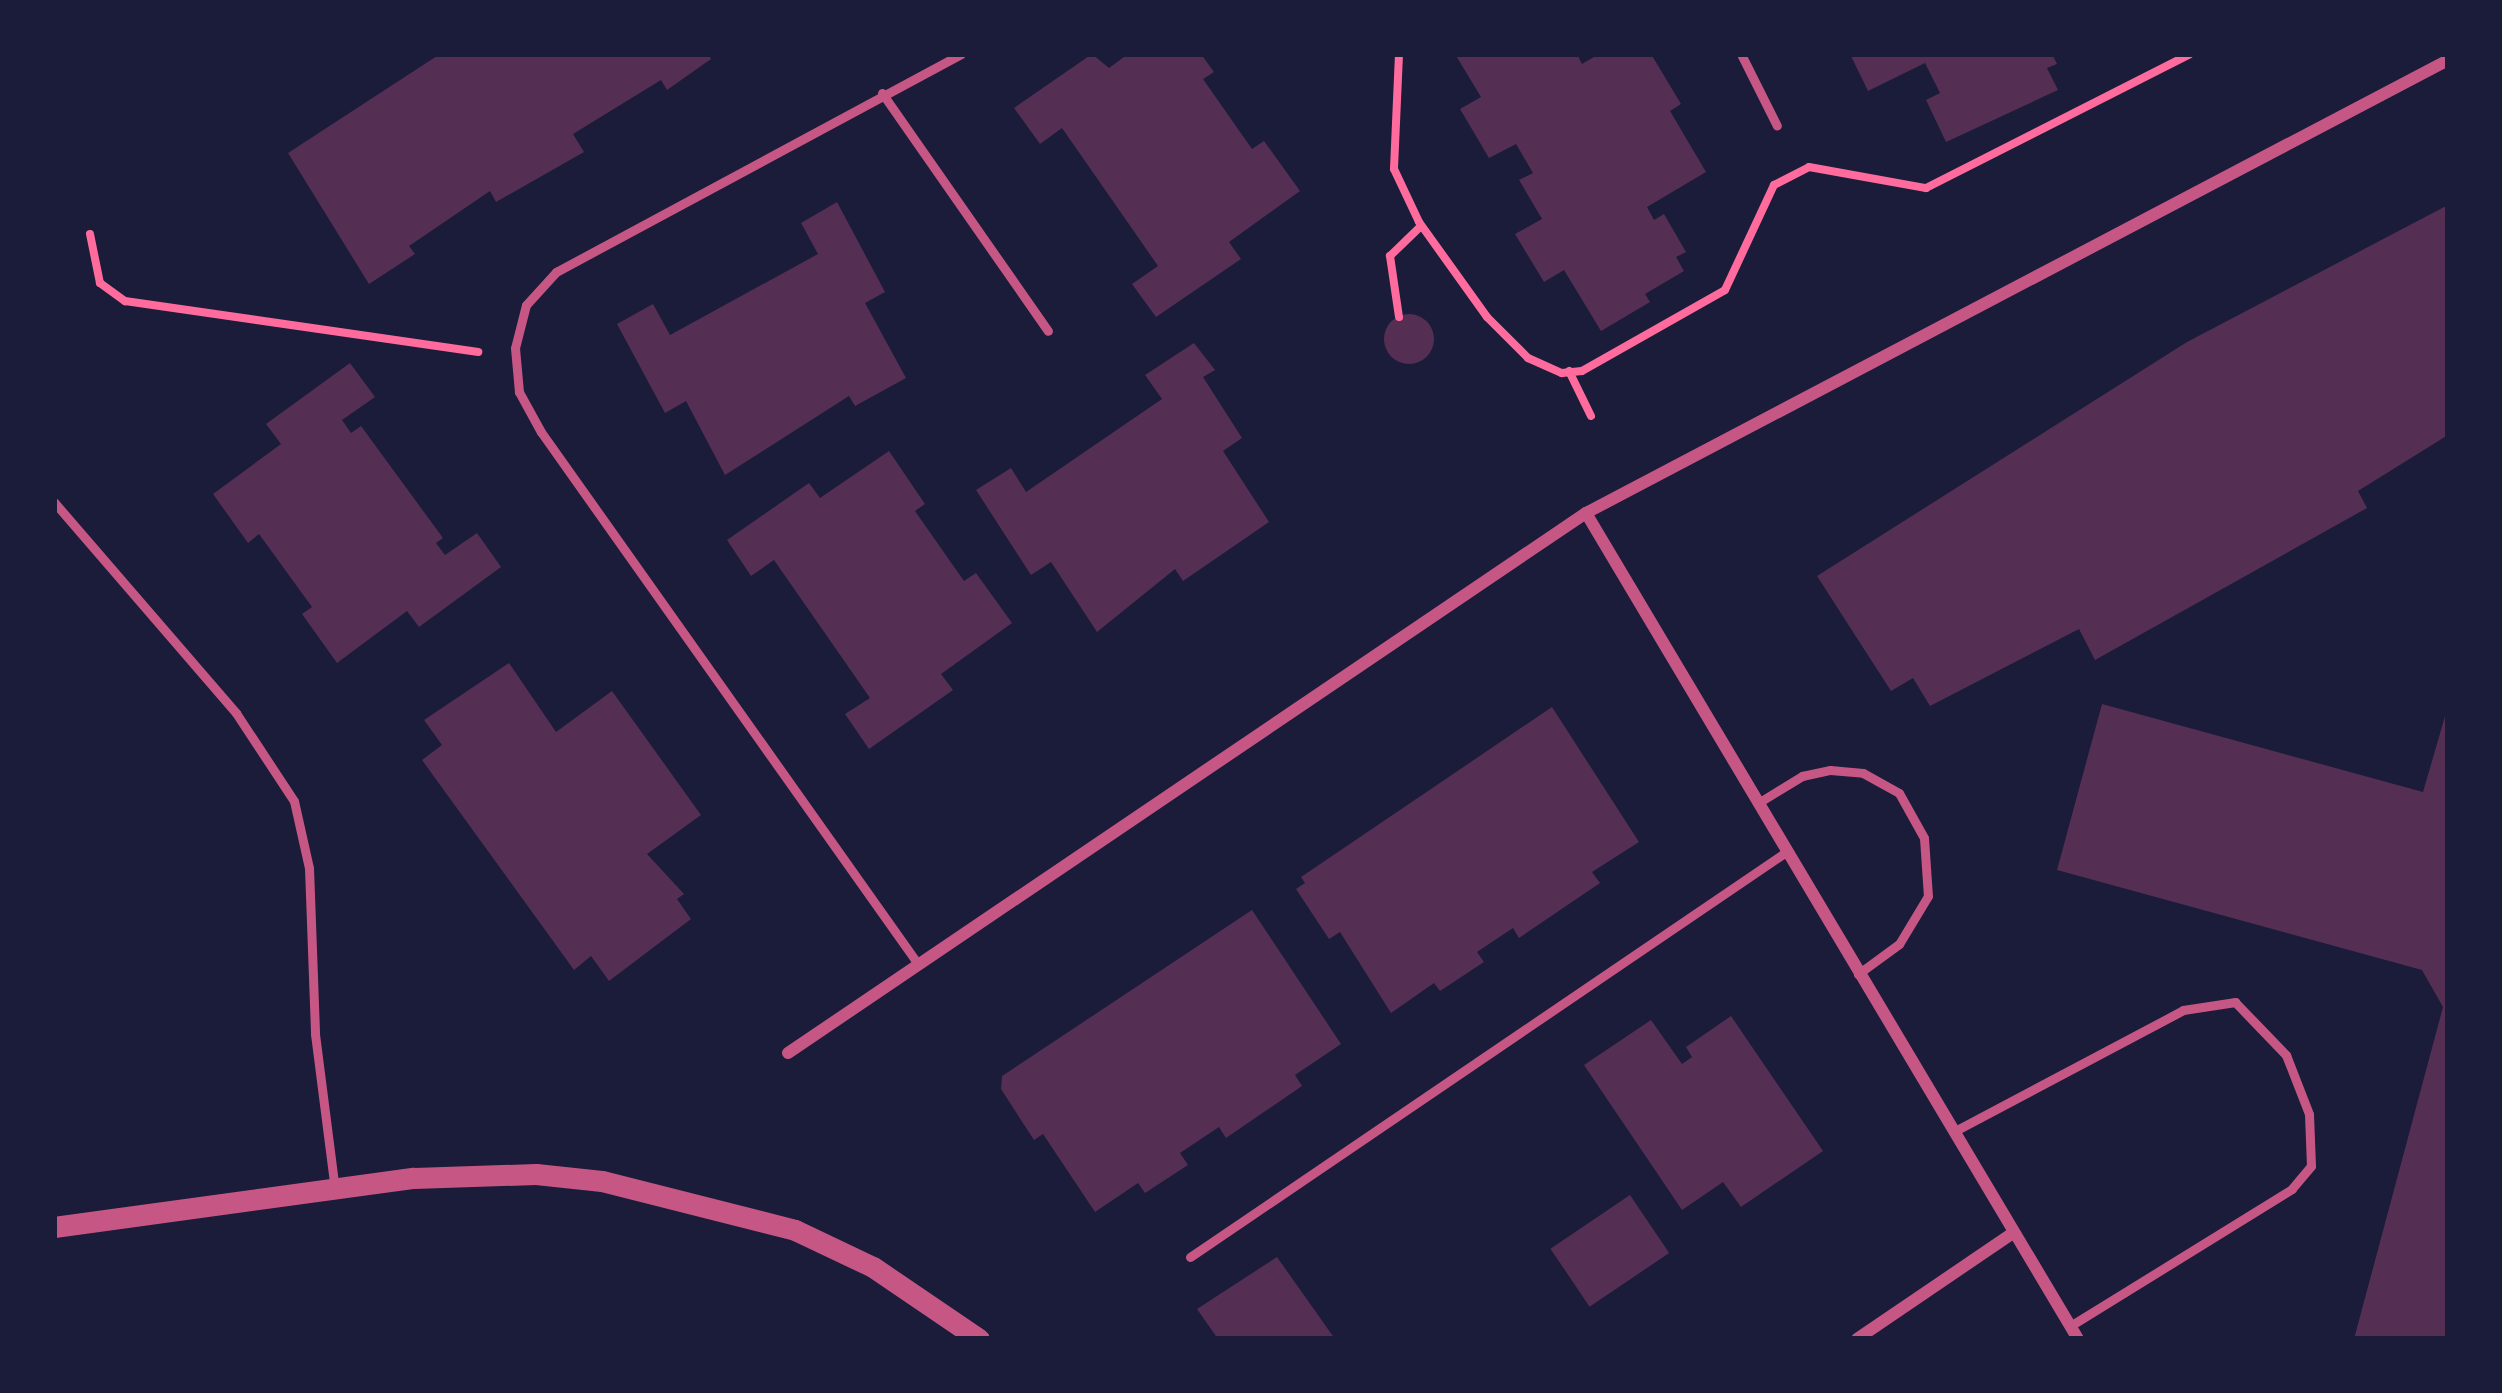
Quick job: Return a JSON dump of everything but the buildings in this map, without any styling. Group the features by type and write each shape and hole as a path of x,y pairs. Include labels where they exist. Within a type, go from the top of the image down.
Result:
{"street":[{"path":"788,1053 1586,513 2448,60"},
{"path":"1586,513 2074,1332"},
{"path":"54,1227 334,1190 536,1174 664,1191 746,1212 836,1248 979,1339"},
{"path":"1857,1339 2013,1234"}],"lane":[{"path":"918,964 541,432 519,392 515,358 526,305 556,272 961,54"},
{"path":"1741,54 1777,126"},
{"path":"882,93 1048,331"},
{"path":"54,502 236,713 293,801 311,889 315,1034 334,1190"},
{"path":"1758,802 1802,776 1830,770 1863,773 1899,793 1924,838 1928,896 1899,944 1858,974"},
{"path":"1190,1257 1786,851"},
{"path":"1953,1132 2135,1031 2214,1002 2249,1010 2286,1054 2309,1114 2312,1166 2292,1189 2074,1332"}],"path":[{"path":"1399,54 1394,169 1421,226 1528,358 1569,371 1725,290 1774,185 1809,167 1926,188 2190,54"},
{"path":"1399,317 1390,256 1421,226"},
{"path":"90,234 100,283 125,301 515,358"},
{"path":"1569,371 1591,416"}]}
